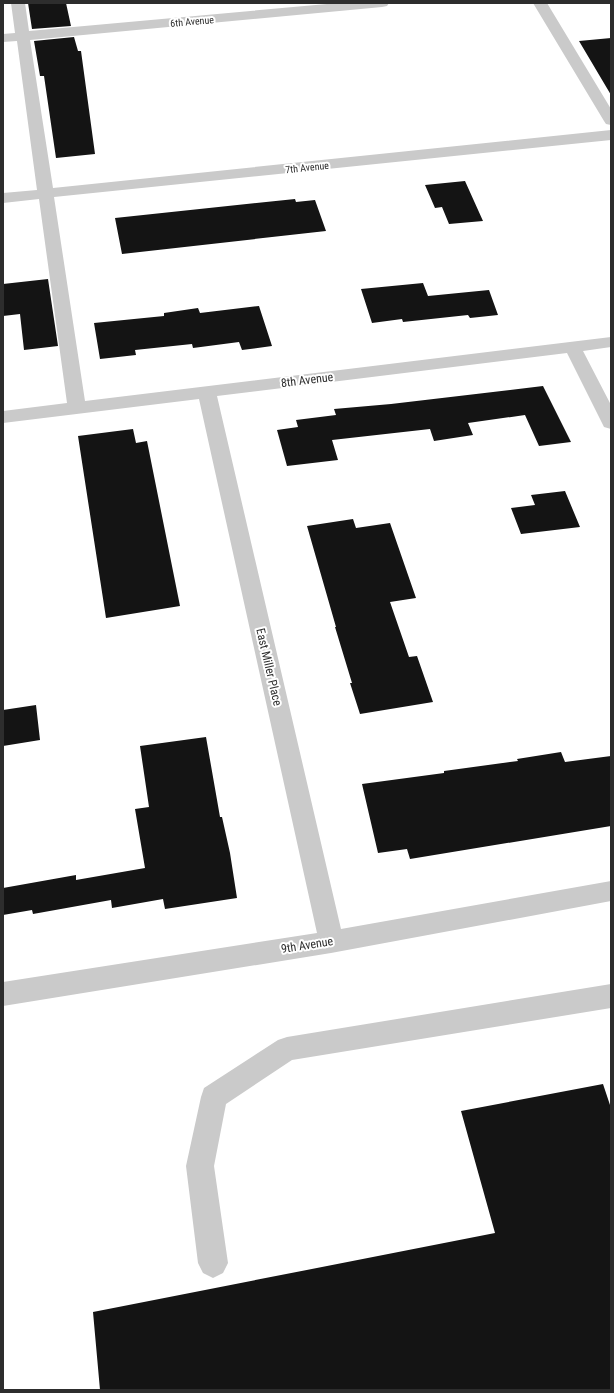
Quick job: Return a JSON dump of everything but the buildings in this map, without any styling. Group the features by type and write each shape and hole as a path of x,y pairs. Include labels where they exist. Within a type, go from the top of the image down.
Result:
{"street":[{"path":"18,3 77,408"},
{"name":"6th Avenue","path":"3,38 382,3"},
{"path":"540,3 611,121"},
{"name":"7th Avenue","path":"3,198 611,135"},
{"name":"8th Avenue","path":"3,417 611,342"},
{"path":"572,346 611,423"},
{"name":"East Miller Place","path":"207,392 331,942"},
{"name":"9th Avenue","path":"3,994 331,942 611,891"},
{"path":"213,1263 200,1166 214,1097 287,1049 611,996"}]}
